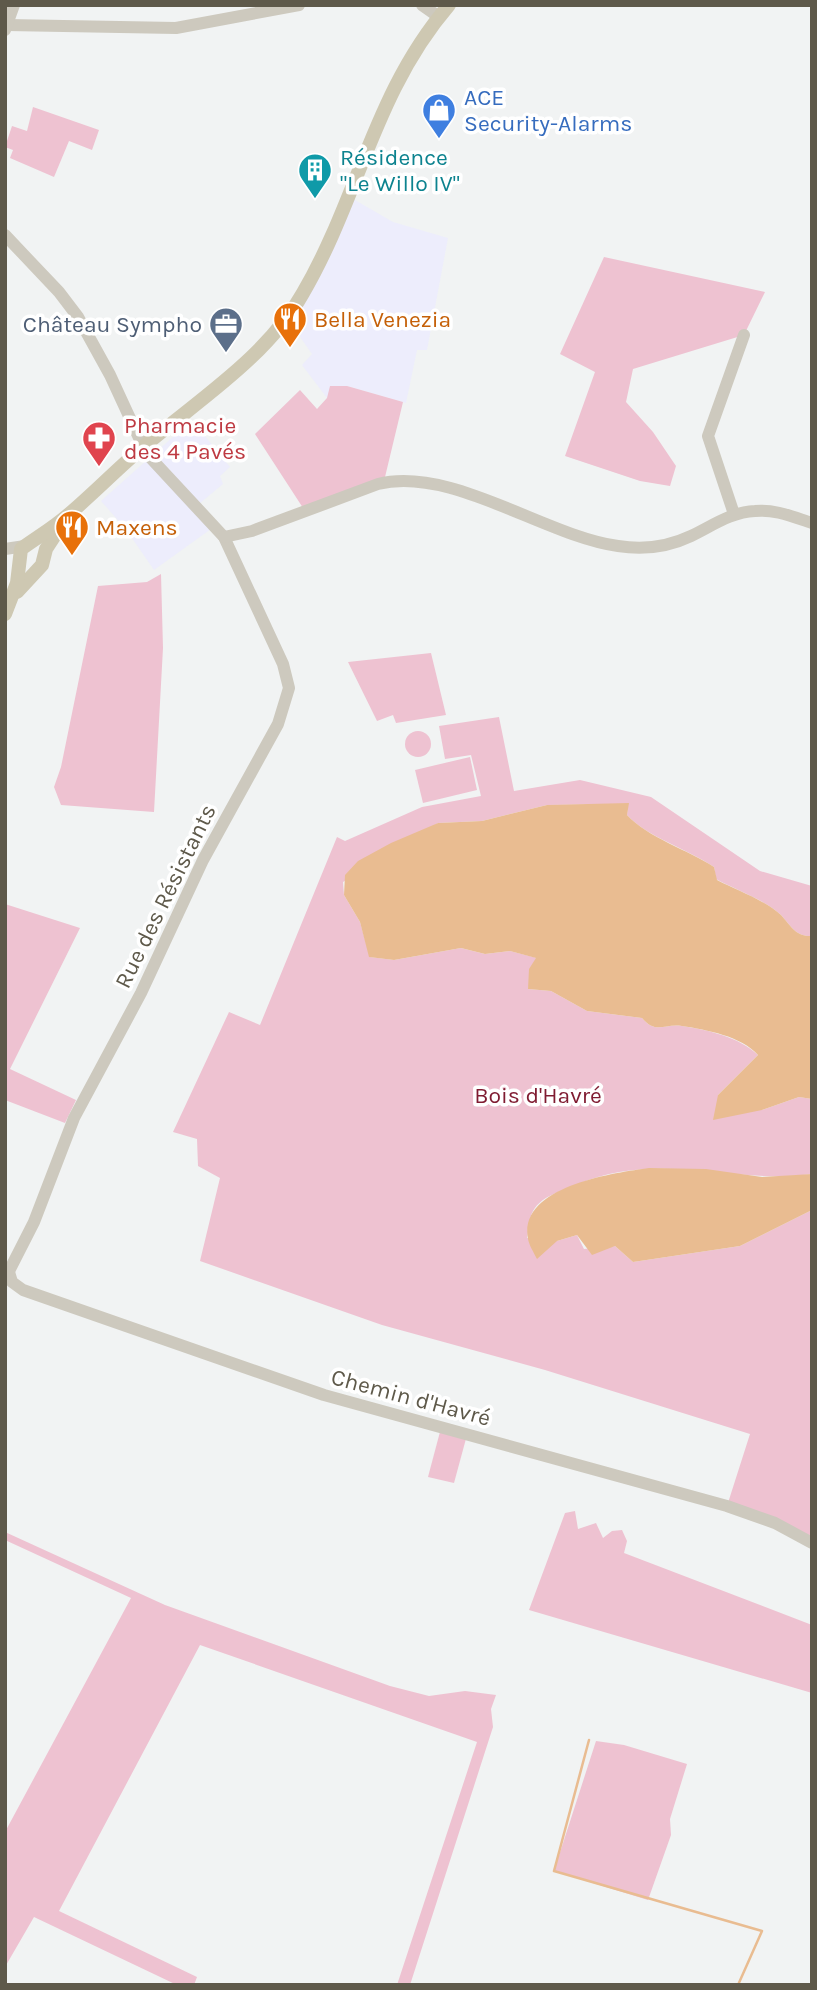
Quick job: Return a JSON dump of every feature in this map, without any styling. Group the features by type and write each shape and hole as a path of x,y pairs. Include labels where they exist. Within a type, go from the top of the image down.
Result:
{"main road":[{"path":"7,609 19,553 69,514 142,447 241,365 299,301 329,242 393,85 444,11"},
{"path":"7,609 41,562 69,514"},
{"path":"27,545 39,547 41,562"},
{"path":"19,563 28,570 41,562"}],"street":[{"path":"14,5 6,28 176,28 299,5"},
{"path":"422,5 444,11"},
{"name":"Rue des Résistants","path":"5,235 59,292 78,317 115,384 142,447 224,537 283,664 289,697 278,724 203,860 141,993 74,1118 45,1198 7,1275"},
{"path":"734,514 708,436 744,335"},
{"path":"224,537 252,531 378,484 398,481 463,494 593,541 626,548 677,542 734,514 773,511 812,523"},
{"path":"5,552 27,545"},
{"path":"5,552 19,563"},
{"name":"Chemin d'Havré","path":"7,1275 23,1290 259,1374 384,1413 727,1506 775,1523 812,1543"}],"shaded area":[{"path":"348,196 393,222 448,238 427,350 417,350 406,403 347,386 330,392 327,398 302,365 312,354 298,334 302,330 287,316"},
{"path":"192,420 230,467 220,476 223,484 193,509 211,529 154,570 125,528 101,501"},
{"path":"629,803 627,815 635,823 714,867 717,880 767,905 798,933 812,936 812,1099 799,1097 762,1110 713,1120 718,1095 758,1055 742,1043 713,1032 676,1025 656,1027 642,1018 587,1011 551,991 528,989 529,969 536,958 510,951 485,954 461,948 394,960 369,957 360,922 344,895 345,875 358,861 391,843 438,823 482,821 547,805"},
{"path":"649,1168 706,1169 762,1177 812,1174 812,1210 740,1246 633,1262 615,1246 592,1255 577,1235 557,1241 537,1259 528,1239 529,1221 538,1206 572,1186 614,1174"}],"green space":[{"path":"33,107 99,130 92,150 69,141 54,177 10,158 13,150 5,147 12,126 27,131"},
{"path":"604,257 765,292 744,335 633,369 626,402 653,432 676,466 670,486 640,481 565,456 595,372 560,354"},
{"path":"330,386 347,386 403,402 385,477 305,511 255,434 300,390 317,409 327,398"},
{"path":"161,574 163,648 154,812 61,805 54,787 61,767 98,586 147,582"},
{"path":"431,653 446,715 396,723 393,715 377,721 348,662"},
{"name":"Bois d'Havré","path":"499,717 514,791 580,780 651,797 760,871 812,886 812,936 806,936 794,930 781,915 767,905 716,879 714,867 635,823 627,815 628,804 547,805 482,821 438,823 343,882 344,895 360,922 370,957 394,960 461,948 485,954 510,951 537,958 528,989 551,991 587,1011 642,1018 656,1027 676,1025 712,1032 742,1043 758,1055 718,1095 762,1110 799,1097 812,1099 812,1174 782,1176 666,1169 608,1174 547,1197 532,1214 527,1238 557,1241 577,1235 584,1249 615,1246 633,1262 740,1246 812,1210 812,1543 727,1506 750,1434 545,1370 382,1325 200,1261 220,1178 198,1166 197,1139 173,1132 229,1012 260,1025 337,837 345,841 422,807 481,796 471,755 445,759 439,726"},
{"path":"418,731 427,735 431,744 427,753 418,757 409,753 405,744 409,735"},
{"path":"470,757 477,790 423,803 415,770"},
{"path":"5,904 80,928 10,1069 76,1100 65,1123 5,1100"},
{"path":"441,1428 467,1435 454,1483 428,1477"},
{"path":"575,1511 578,1529 596,1523 603,1538 612,1531 622,1530 627,1541 624,1553 812,1625 812,1693 529,1610 565,1513"},
{"path":"5,1532 165,1605 390,1686 429,1696 465,1691 496,1695 491,1709 493,1727 410,1985 397,1985 477,1742 200,1645 59,1911 197,1977 194,1985 177,1985 34,1917 5,1967 5,1832 131,1598 5,1540"},
{"path":"596,1741 624,1745 687,1764 670,1819 671,1835 648,1900 554,1871"}],"waterway":[{"path":"589,1740 554,1871 762,1931 738,1985"}],"place":[{"name":"ACE Security-Alarms","path":"439,140"},
{"name":"Résidence \"Le Willo IV\"","path":"315,200"},
{"name":"Bella Venezia","path":"290,349"},
{"name":"Château Sympho","path":"226,354"},
{"name":"Pharmacie des 4 Pavés","path":"99,468"},
{"name":"Maxens","path":"72,557"}]}
